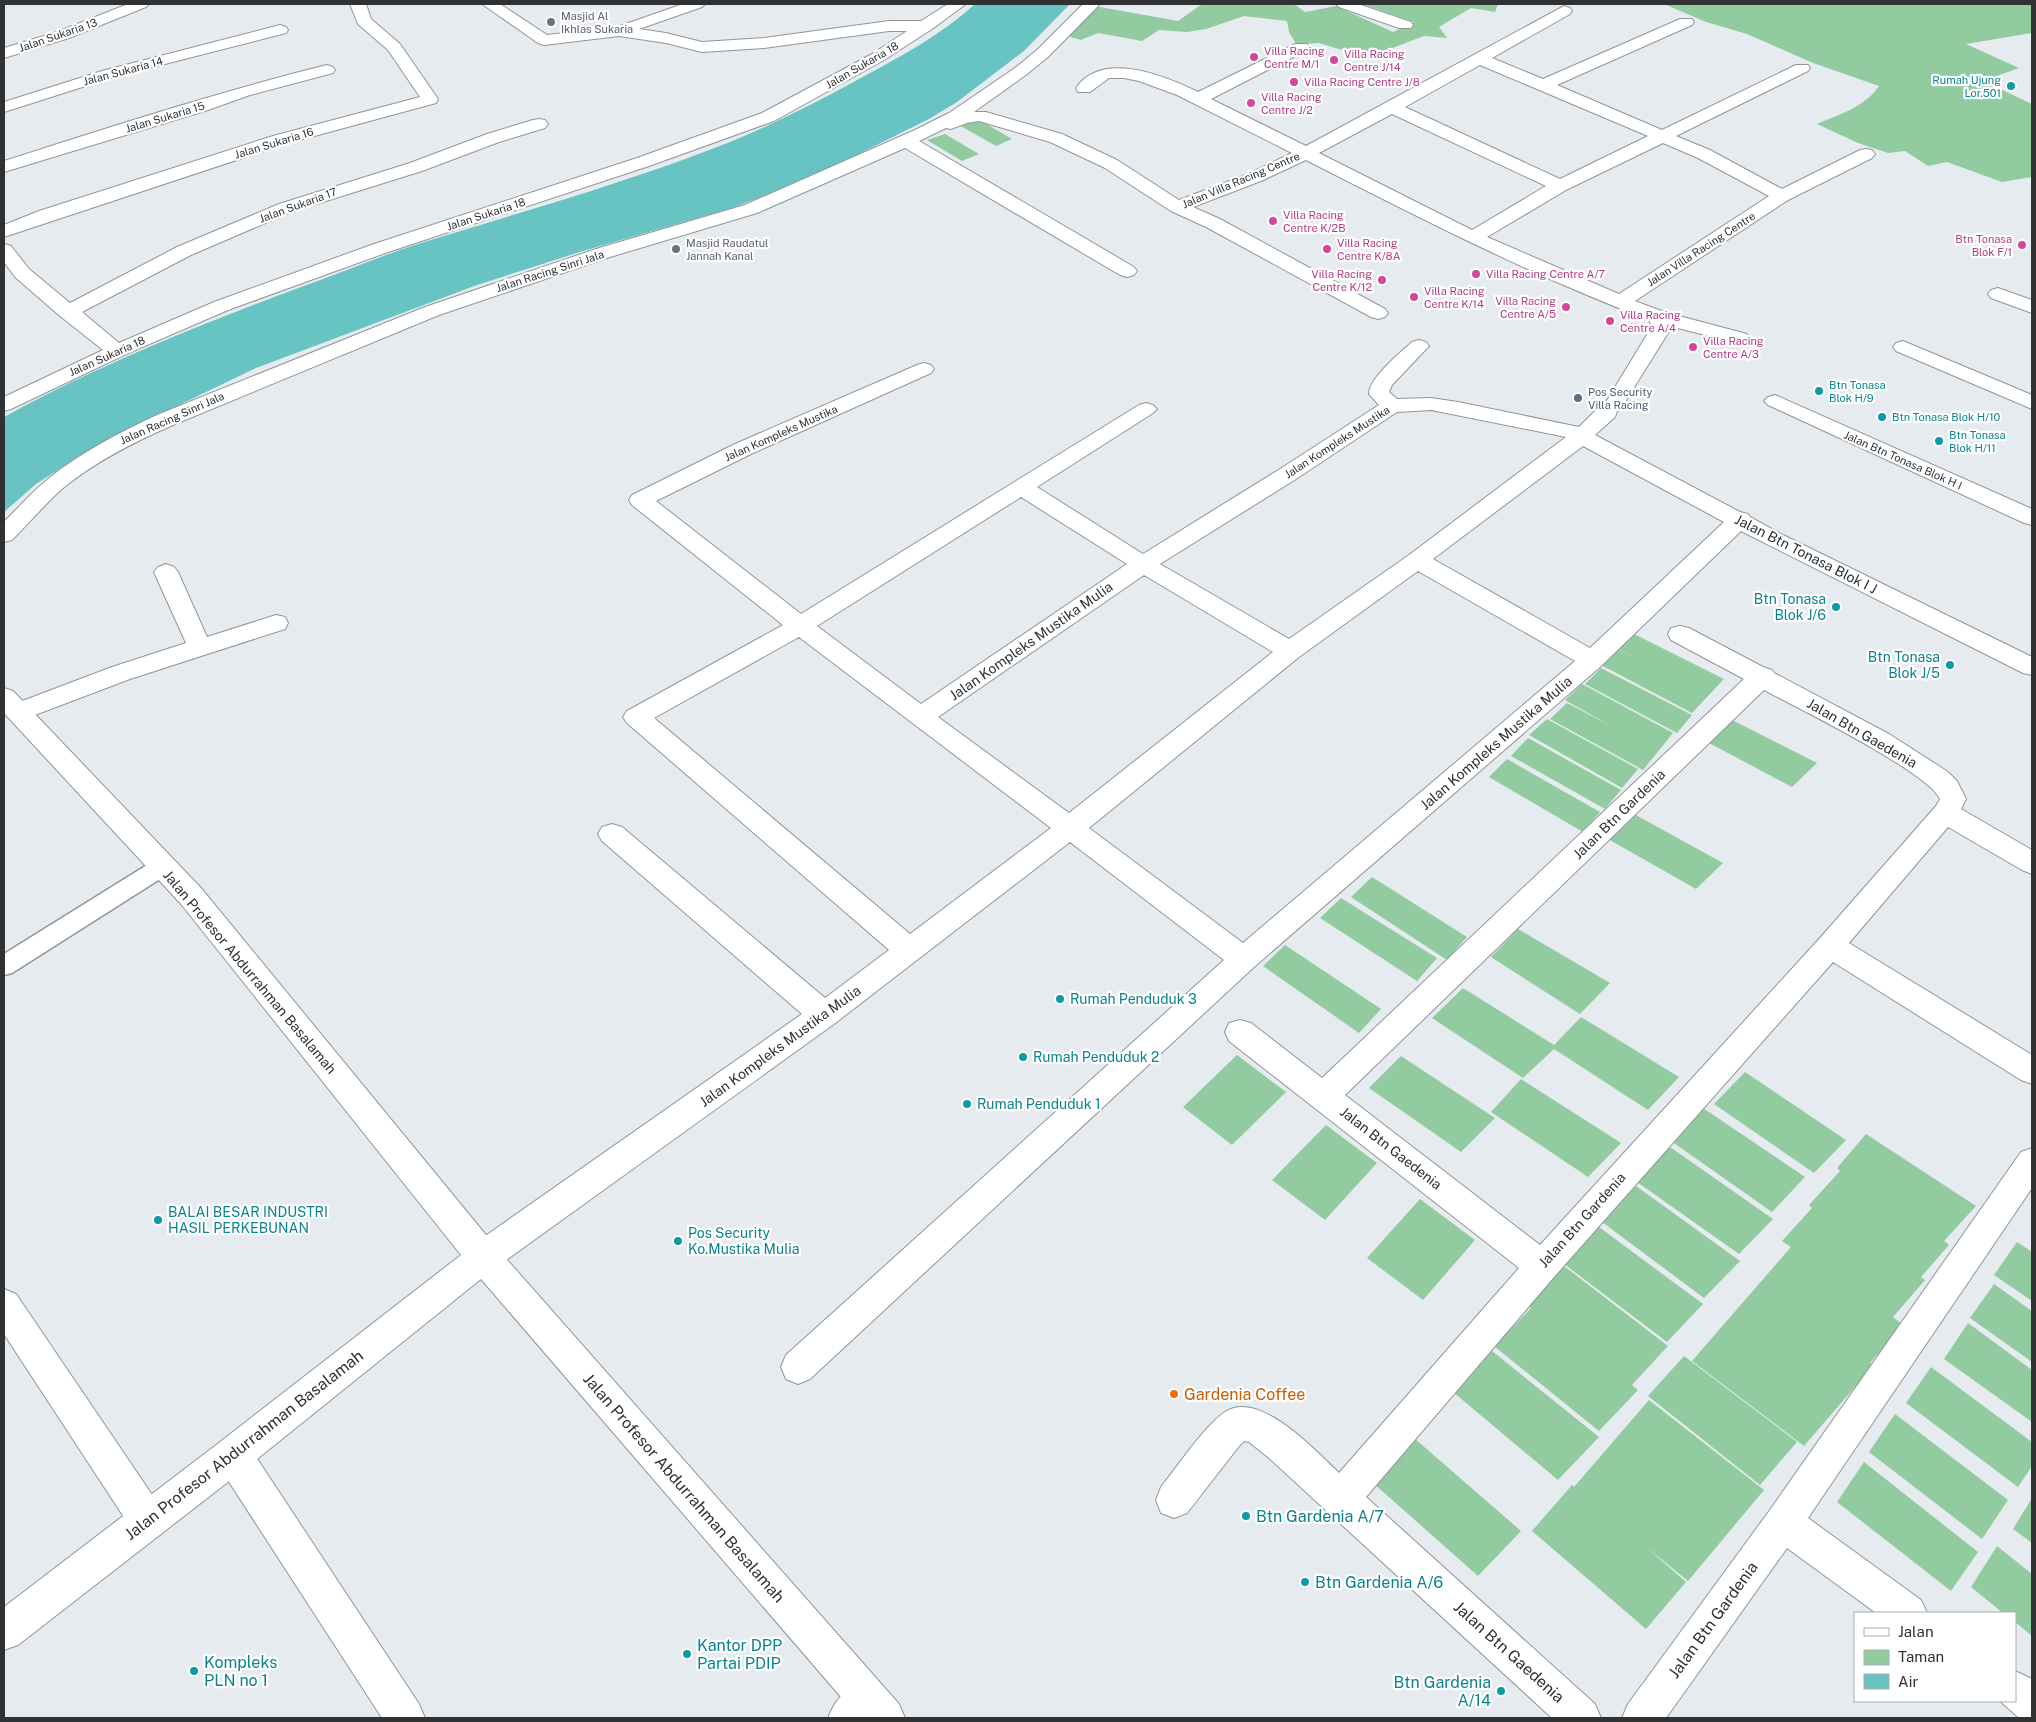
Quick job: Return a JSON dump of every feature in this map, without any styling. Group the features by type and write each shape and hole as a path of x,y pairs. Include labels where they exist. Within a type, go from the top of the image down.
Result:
{"street":[{"name":"Jalan Sukaria 13","path":"4,54 63,35 141,4"},
{"name":"Jalan Sukaria 16","path":"4,231 46,215 279,140 430,99 394,47 376,30 364,22 358,4"},
{"path":"490,4 544,40 619,30 697,4"},
{"name":"Jalan Sukaria 18","path":"4,405 117,351 221,306 381,248 643,162 768,117 878,57 958,4"},
{"name":"Jalan Racing Sinri Jala","path":"4,535 55,484 88,459 123,439 164,420 441,308 603,253 751,209 921,134 955,117 1043,53 1092,4"},
{"path":"1344,4 1405,25"},
{"name":"Jalan Villa Racing Centre","path":"1177,207 1277,167 1305,153 1392,108 1564,11"},
{"path":"1542,86 1686,22"},
{"path":"619,30 666,38 702,47 764,44 889,26 926,26"},
{"name":"Jalan Sukaria 14","path":"4,107 108,74 280,30"},
{"path":"1199,98 1297,50 1274,45"},
{"path":"1478,58 1730,167 1782,196"},
{"path":"1473,238 1560,186 1802,68"},
{"name":"Jalan Sukaria 15","path":"4,167 193,109 244,91 327,70"},
{"name":"Jalan Villa Racing Centre","path":"1084,88 1108,72 1121,73 1158,83 1199,98 1473,238 1620,302 1657,316 1740,338"},
{"path":"1392,108 1560,186"},
{"name":"Jalan Villa Racing Centre","path":"930,134 963,118 980,116 1056,138 1110,164 1177,207 1213,223 1378,312"},
{"name":"Jalan Sukaria 17","path":"67,312 184,251 285,208 416,167 493,138 539,124"},
{"path":"904,140 1127,272"},
{"name":"Jalan Villa Racing Centre","path":"1620,302 1782,196 1866,154"},
{"path":"4,250 22,273 67,312 117,351"},
{"path":"1998,294 2032,308"},
{"path":"1582,436 1610,409 1658,333 1661,324 1657,316"},
{"path":"1392,406 1379,394 1379,389 1383,382 1419,346"},
{"path":"1903,347 2032,403"},
{"name":"Jalan Kompleks Mustika","path":"800,626 640,500 743,449 924,369"},
{"name":"Jalan Btn Tonasa Blok H I","path":"1774,401 2032,518"},
{"name":"Jalan Kompleks Mustika","path":"1143,564 1288,474 1392,406 1431,404 1458,408 1554,426 1582,436"},
{"path":"910,950 636,717 800,626 1146,409"},
{"name":"Jalan Btn Tonasa Blok I J","path":"1582,436 1740,519 1773,539 2032,667"},
{"name":"Jalan Kompleks Mustika Mulia","path":"483,1257 824,1016 1071,827 1290,651 1417,560 1582,436"},
{"path":"1022,488 1143,564 1290,651"},
{"name":"Jalan Kompleks Mustika Mulia","path":"798,1367 1244,959 1592,660 1740,519"},
{"path":"1417,560 1592,660"},
{"name":"Jalan Kompleks Mustika Mulia","path":"920,717 1143,564"},
{"path":"166,572 200,648"},
{"path":"11,705 121,673 276,623"},
{"path":"800,626 920,717 1071,827 1244,959"},
{"name":"Jalan Btn Gaedenia","path":"1680,634 1763,676 1880,740 1921,766 1948,788 1949,806 2032,863"},
{"name":"Jalan Btn Gardenia","path":"1324,1096 1763,676"},
{"name":"Jalan Profesor Abdurrahman Basalamah","path":"11,705 191,896 483,1257 867,1712"},
{"name":"Jalan Btn Gardenia","path":"1340,1499 1542,1266 1830,946 1949,806"},
{"path":"612,834 824,1016"},
{"path":"1830,946 2032,1071"},
{"name":"Jalan Btn Gaedenia","path":"1240,1032 1542,1266"},
{"name":"Jalan Btn Gardenia","path":"1642,1718 1783,1523 2032,1162"},
{"name":"Jalan Profesor Abdurrahman Basalamah","path":"4,1631 233,1455 483,1257"},
{"path":"4,1305 148,1521"},
{"name":"Jalan Btn Gaedenia","path":"1174,1500 1227,1433 1239,1423 1256,1426 1282,1445 1582,1718"},
{"path":"233,1455 405,1718"},
{"path":"1783,1523 1907,1612"},
{"path":"2016,1691 2032,1703"}],"lane":[{"path":"4,966 163,866"}],"green space":[{"path":"1202,4 1294,4 1305,12 1336,6 1393,32 1414,22 1363,4 1498,4 1495,12 1471,8 1439,27 1447,38 1424,36 1382,52 1355,54 1319,43 1296,44 1289,32 1287,21 1244,16 1206,29 1187,32 1159,30 1142,41 1098,33 1081,40 1064,35 1089,5 1178,21"},
{"path":"1664,4 2032,4 2032,33 1966,44 2019,68 1983,81 2032,104 2032,177 2002,182 1947,162 1928,166 1905,151 1888,153 1858,143 1817,124 1859,104 1874,93 1879,86 1813,63 1747,34 1706,22"},
{"path":"978,119 1012,139 996,146 959,125"},
{"path":"945,134 979,154 962,161 927,140"},
{"path":"1634,634 1724,679 1692,713 1601,665 1617,649 1637,659 1618,649"},
{"path":"1601,668 1692,715 1677,733 1585,684"},
{"path":"1582,684 1673,733 1643,770 1550,719 1567,703 1609,725 1565,700"},
{"path":"1547,719 1638,769 1622,788 1529,735"},
{"path":"1730,719 1817,763 1792,787 1707,742"},
{"path":"1528,738 1621,790 1605,809 1511,756"},
{"path":"1507,759 1600,812 1583,832 1489,777"},
{"path":"1634,814 1723,863 1696,889 1608,839"},
{"path":"1372,877 1467,937 1447,960 1351,897"},
{"path":"1341,898 1437,958 1417,981 1320,918"},
{"path":"1518,929 1610,983 1580,1014 1491,957"},
{"path":"1285,945 1381,1009 1359,1033 1263,966"},
{"path":"1463,988 1554,1045 1581,1017 1679,1077 1648,1110 1554,1049 1523,1078 1432,1018"},
{"path":"1237,1055 1286,1092 1232,1145 1183,1107"},
{"path":"1401,1056 1495,1118 1461,1152 1369,1088"},
{"path":"1745,1072 1846,1140 1814,1173 1714,1104"},
{"path":"1521,1079 1621,1143 1588,1177 1491,1112"},
{"path":"1703,1108 1805,1177 1772,1212 1671,1141"},
{"path":"1326,1125 1377,1163 1325,1220 1272,1180"},
{"path":"1866,1134 1976,1206 1944,1241 1949,1245 1921,1277 1925,1280 1893,1317 1903,1325 1870,1363 1873,1366 1804,1446 1692,1361 1791,1247 1782,1241 1812,1208 1809,1205 1840,1171 1837,1168"},
{"path":"1670,1147 1773,1219 1739,1254 1637,1182"},
{"path":"1636,1186 1740,1261 1704,1298 1602,1222"},
{"path":"1420,1199 1475,1240 1423,1300 1367,1258"},
{"path":"1599,1227 1703,1304 1667,1342 1564,1264"},
{"path":"2017,1242 2032,1252 2032,1301 1994,1275"},
{"path":"1564,1266 1668,1346 1632,1385 1638,1390 1599,1431 1494,1346 1531,1308 1527,1304"},
{"path":"1994,1284 2032,1311 2032,1362 1970,1318"},
{"path":"1968,1323 2032,1370 2032,1422 1944,1359"},
{"path":"1492,1351 1599,1437 1558,1480 1453,1392"},
{"path":"1684,1356 1797,1442 1760,1485 1648,1396"},
{"path":"1931,1367 2032,1442 2032,1466 2018,1487 1906,1403"},
{"path":"1649,1400 1764,1490 1688,1581 1645,1546 1686,1582 1646,1629 1532,1531 1572,1485 1574,1487"},
{"path":"1895,1414 2008,1500 1982,1539 1869,1452"},
{"path":"1414,1438 1521,1531 1478,1576 1372,1482"},
{"path":"1864,1462 1978,1552 1951,1591 1837,1502"},
{"path":"2032,1498 2032,1543 2013,1529"},
{"path":"1997,1546 2032,1574 2032,1636 2016,1623 2016,1612 2002,1612 1971,1587"}],"water":[{"path":"975,4 1070,4 1024,51 957,102 929,119 802,182 732,208 583,251 477,285 256,368 123,432 83,454 36,484 4,512 4,417 40,398 113,363 187,331 376,259 421,243 615,183 730,142 827,96 890,62 934,36"}],"place":[{"name":"Masjid Al Ikhlas Sukaria","path":"551,22"},
{"name":"Villa Racing Centre M/1","path":"1254,57"},
{"name":"Villa Racing Centre J/14","path":"1334,60"},
{"name":"Villa Racing Centre J/8","path":"1294,82"},
{"name":"Rumah Ujung Lor.501","path":"2011,86"},
{"name":"Villa Racing Centre J/2","path":"1251,103"},
{"name":"Villa Racing Centre K/2B","path":"1273,221"},
{"name":"Btn Tonasa Blok F/1","path":"2022,245"},
{"name":"Masjid Raudatul Jannah Kanal","path":"676,249"},
{"name":"Villa Racing Centre K/8A","path":"1327,249"},
{"name":"Villa Racing Centre A/7","path":"1476,274"},
{"name":"Villa Racing Centre K/12","path":"1382,280"},
{"name":"Villa Racing Centre K/14","path":"1414,297"},
{"name":"Villa Racing Centre A/5","path":"1566,307"},
{"name":"Villa Racing Centre A/4","path":"1610,321"},
{"name":"Villa Racing Centre A/3","path":"1693,347"},
{"name":"Btn Tonasa Blok H/9","path":"1819,391"},
{"name":"Pos Security Villa Racing","path":"1578,398"},
{"name":"Btn Tonasa Blok H/10","path":"1882,417"},
{"name":"Btn Tonasa Blok H/11","path":"1939,441"},
{"name":"Btn Tonasa Blok J/6","path":"1836,607"},
{"name":"Btn Tonasa Blok J/5","path":"1950,665"},
{"name":"Rumah Penduduk 3","path":"1060,999"},
{"name":"Rumah Penduduk 2","path":"1023,1057"},
{"name":"Rumah Penduduk 1","path":"967,1104"},
{"name":"BALAI BESAR INDUSTRI HASIL PERKEBUNAN","path":"158,1220"},
{"name":"Pos Security Ko.Mustika Mulia","path":"678,1241"},
{"name":"Gardenia Coffee","path":"1174,1394"},
{"name":"Btn Gardenia A/7","path":"1246,1516"},
{"name":"Btn Gardenia A/6","path":"1305,1582"},
{"name":"Kantor DPP Partai PDIP","path":"687,1654"},
{"name":"Kompleks PLN no 1","path":"194,1671"},
{"name":"Btn Gardenia A/14","path":"1501,1691"}]}
